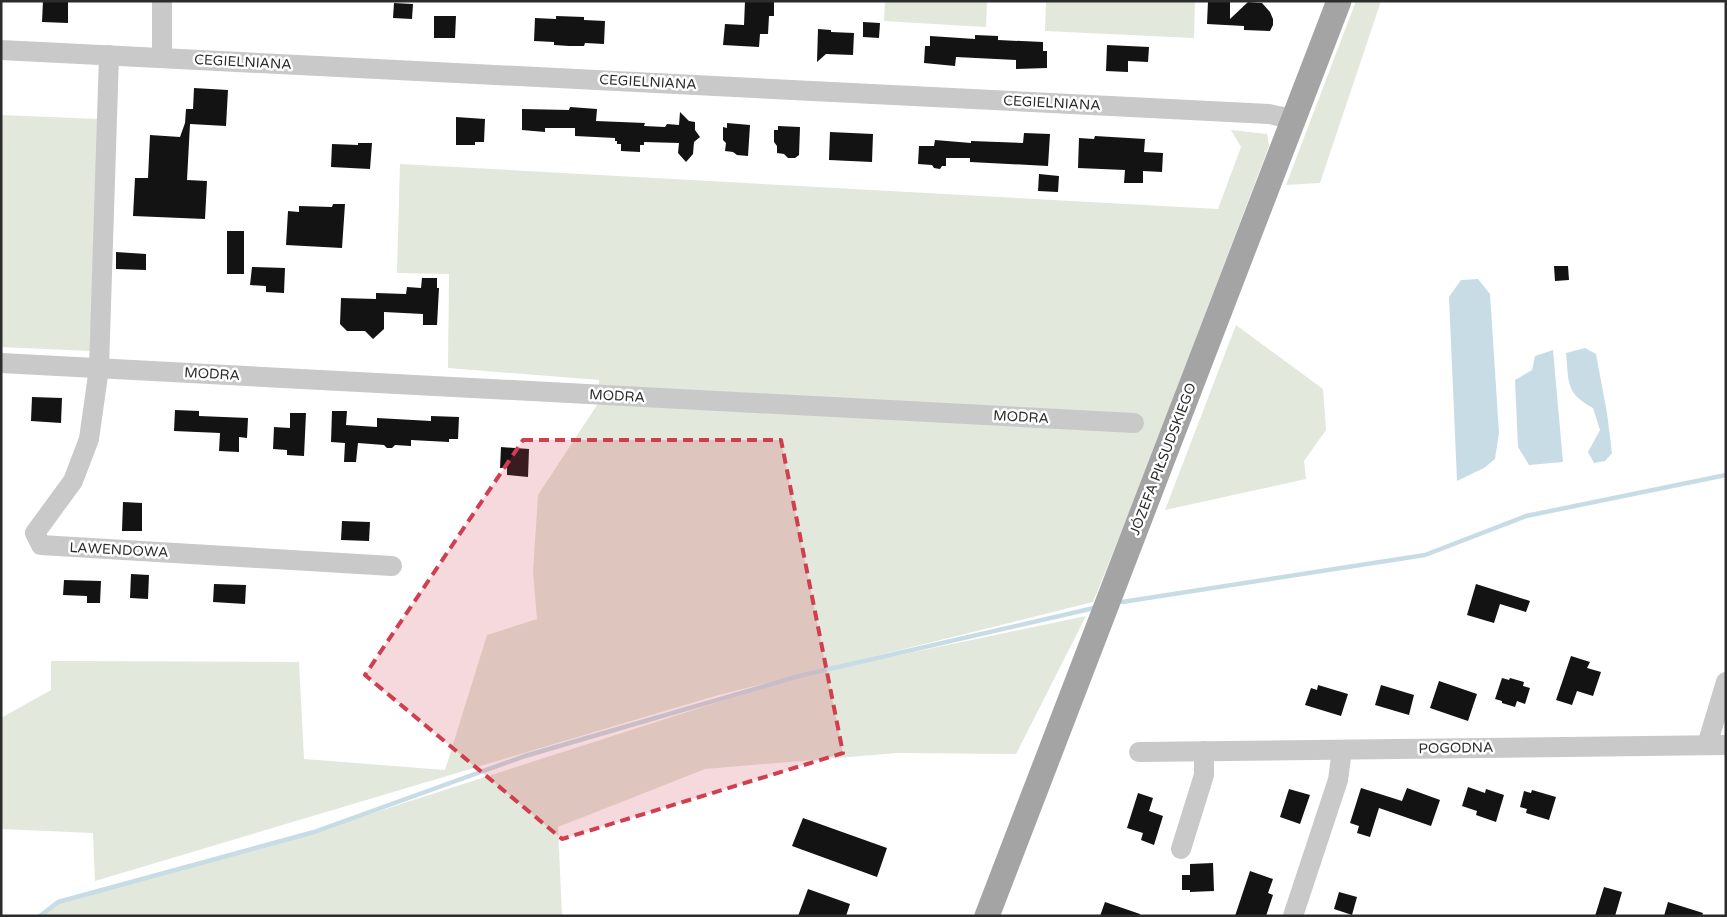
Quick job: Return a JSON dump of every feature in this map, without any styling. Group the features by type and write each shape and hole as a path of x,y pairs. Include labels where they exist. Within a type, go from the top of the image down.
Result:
{"main road":[{"name":"JÓZEFA PIŁSUDSKIEGO","path":"988,916 1339,1"}],"street":[{"path":"162,1 162,58"},
{"name":"CEGIELNIANA","path":"1,50 1269,114 1283,117 1293,122"},
{"path":"99,368 109,55"},
{"name":"MODRA","path":"1,363 1134,423"},
{"name":"LAWENDOWA","path":"99,368 89,439 73,481 35,533 41,545 392,566"},
{"name":"POGODNA","path":"1139,752 1716,745 1726,682"},
{"path":"1294,916 1338,780 1342,750"},
{"path":"1181,849 1204,775 1204,751"}],"highlighted area":[{"path":"523,440 781,440 843,753 562,839 365,675"}],"shaded area":[{"path":"885,1 987,1 986,27 884,21"},
{"path":"1046,1 1195,1 1194,38 1045,31"},
{"path":"1356,1 1381,1 1320,183 1286,185"},
{"path":"1,115 98,119 90,351 1,347"},
{"path":"1231,130 1267,134 1269,146 1134,501 1093,602 715,696 95,881 93,833 1,829 1,718 51,690 51,661 299,662 304,759 445,770 487,635 537,619 533,571 538,495 597,405 599,380 448,368 449,274 397,273 400,164 1218,209 1241,147"},
{"path":"1236,325 1323,389 1326,430 1304,461 1306,479 1165,510"},
{"path":"1086,616 1016,754 897,753 705,769 558,827 562,916 40,916 58,902 314,832 799,676"}],"water":[{"path":"1478,279 1490,294 1499,433 1495,459 1484,468 1457,481 1449,297 1461,280"},
{"path":"1585,348 1596,354 1612,453 1605,461 1594,463 1588,452 1600,430 1593,408 1577,397 1568,379 1566,353"},
{"path":"1553,350 1563,462 1529,465 1518,447 1515,380 1532,370 1535,356"}],"building":[{"path":"43,1 68,1 68,23 42,22"},
{"path":"745,1 774,1 774,16 769,16 768,34 760,34 759,47 723,45 725,24 744,25"},
{"path":"1208,1 1230,1 1230,19 1248,2 1262,3 1270,12 1273,25 1270,31 1244,30 1244,26 1207,24"},
{"path":"394,3 413,4 412,19 393,18"},
{"path":"434,16 456,16 455,38 434,38"},
{"path":"556,16 584,17 584,20 605,21 604,44 585,43 584,46 569,46 554,45 554,42 534,41 535,18 556,19"},
{"path":"863,22 880,23 879,38 863,37"},
{"path":"818,29 831,30 831,32 854,33 853,55 826,54 817,62"},
{"path":"975,35 998,36 998,40 1043,42 1043,51 1047,51 1047,68 1016,69 1016,60 956,57 955,66 924,63 925,46 930,46 930,36 975,39"},
{"path":"1107,45 1149,47 1148,62 1128,61 1128,72 1106,71"},
{"path":"194,88 228,90 226,126 190,124 187,180 207,181 205,219 133,216 135,178 148,178 150,135 180,137 185,123 186,109 193,109"},
{"path":"570,107 597,109 596,121 645,123 644,126 665,127 667,124 679,125 680,112 689,121 695,122 695,130 700,137 694,142 693,154 686,162 678,153 679,143 644,142 644,145 640,145 640,152 621,151 621,144 617,144 615,138 575,136 575,128 545,128 545,132 522,130 522,109 569,110"},
{"path":"456,117 485,119 484,142 475,142 475,145 456,145"},
{"path":"727,123 750,125 748,156 725,151 726,143 723,140 723,127 727,128"},
{"path":"778,126 800,127 799,155 795,158 788,158 784,154 777,153 777,146 774,142 774,130 778,130"},
{"path":"830,132 873,134 872,162 829,160"},
{"path":"1024,133 1050,134 1048,166 970,162 970,158 946,158 946,166 942,166 940,169 934,168 932,165 918,164 919,146 934,146 935,140 971,143 971,141 1023,143"},
{"path":"1095,136 1145,139 1144,152 1163,153 1162,172 1143,171 1143,183 1124,183 1125,170 1078,168 1079,138 1094,139"},
{"path":"358,143 372,143 370,169 331,167 332,144 358,145"},
{"path":"1039,174 1059,176 1058,192 1038,191"},
{"path":"333,204 345,204 342,248 286,245 288,211 299,212 299,206 332,207"},
{"path":"227,231 244,231 244,274 227,274"},
{"path":"116,252 146,254 146,270 116,269"},
{"path":"1554,266 1568,266 1569,280 1555,281"},
{"path":"252,267 285,268 284,293 266,292 266,286 250,285"},
{"path":"422,278 437,278 437,288 439,288 437,325 423,325 423,314 384,312 384,329 373,339 365,331 347,331 340,324 341,298 376,299 376,293 406,294 407,287 421,288"},
{"path":"32,397 62,398 61,423 31,421"},
{"path":"175,410 199,411 199,416 248,418 247,438 239,437 239,452 219,451 220,433 174,431"},
{"path":"332,411 347,411 346,425 377,427 377,418 431,421 431,416 459,417 458,439 449,439 449,442 411,440 411,446 395,445 392,448 387,448 384,445 358,443 356,462 344,462 345,443 331,442"},
{"path":"290,413 306,413 304,456 287,455 287,450 273,449 274,427 290,428"},
{"path":"501,447 529,449 528,477 507,475 507,468 500,468"},
{"path":"123,502 142,503 142,531 122,531"},
{"path":"342,521 370,522 369,541 341,540"},
{"path":"131,574 149,575 148,599 130,598"},
{"path":"64,580 101,581 100,603 87,603 87,596 63,595"},
{"path":"214,584 246,585 245,604 213,602"},
{"path":"1476,584 1530,601 1526,612 1500,604 1494,623 1467,615"},
{"path":"1571,656 1590,662 1587,668 1601,672 1593,696 1577,691 1572,705 1556,700"},
{"path":"1502,678 1524,682 1523,686 1530,688 1525,704 1517,701 1515,707 1495,699"},
{"path":"1439,681 1477,694 1468,721 1430,708"},
{"path":"1318,685 1348,694 1341,716 1305,705 1311,688 1317,690"},
{"path":"1381,685 1414,695 1409,715 1375,705"},
{"path":"1468,787 1485,793 1486,789 1504,795 1496,822 1476,815 1477,811 1462,806"},
{"path":"1361,788 1402,801 1407,788 1440,800 1431,826 1379,808 1370,837 1357,833 1359,826 1350,823"},
{"path":"1289,789 1310,795 1300,824 1280,817"},
{"path":"1532,790 1556,797 1549,820 1526,813 1527,809 1520,807 1524,791 1531,793"},
{"path":"1138,793 1153,798 1149,811 1163,816 1154,845 1141,840 1143,833 1127,828"},
{"path":"803,818 887,848 877,877 792,846"},
{"path":"1213,863 1214,891 1190,892 1190,890 1182,890 1182,875 1190,875 1190,864"},
{"path":"1250,871 1273,879 1268,893 1273,895 1266,916 1235,916"},
{"path":"1604,887 1622,892 1615,916 1595,916"},
{"path":"808,889 850,904 846,916 798,916"},
{"path":"1339,892 1357,897 1352,915 1334,909"},
{"path":"1105,902 1140,914 1140,916 1100,916"},
{"path":"1668,902 1703,913 1702,916 1664,916"}],"waterway":[{"path":"1122,602 1425,555 1526,516 1726,475"},
{"path":"40,916 58,902 314,832 525,756 799,676 1094,608"}]}
